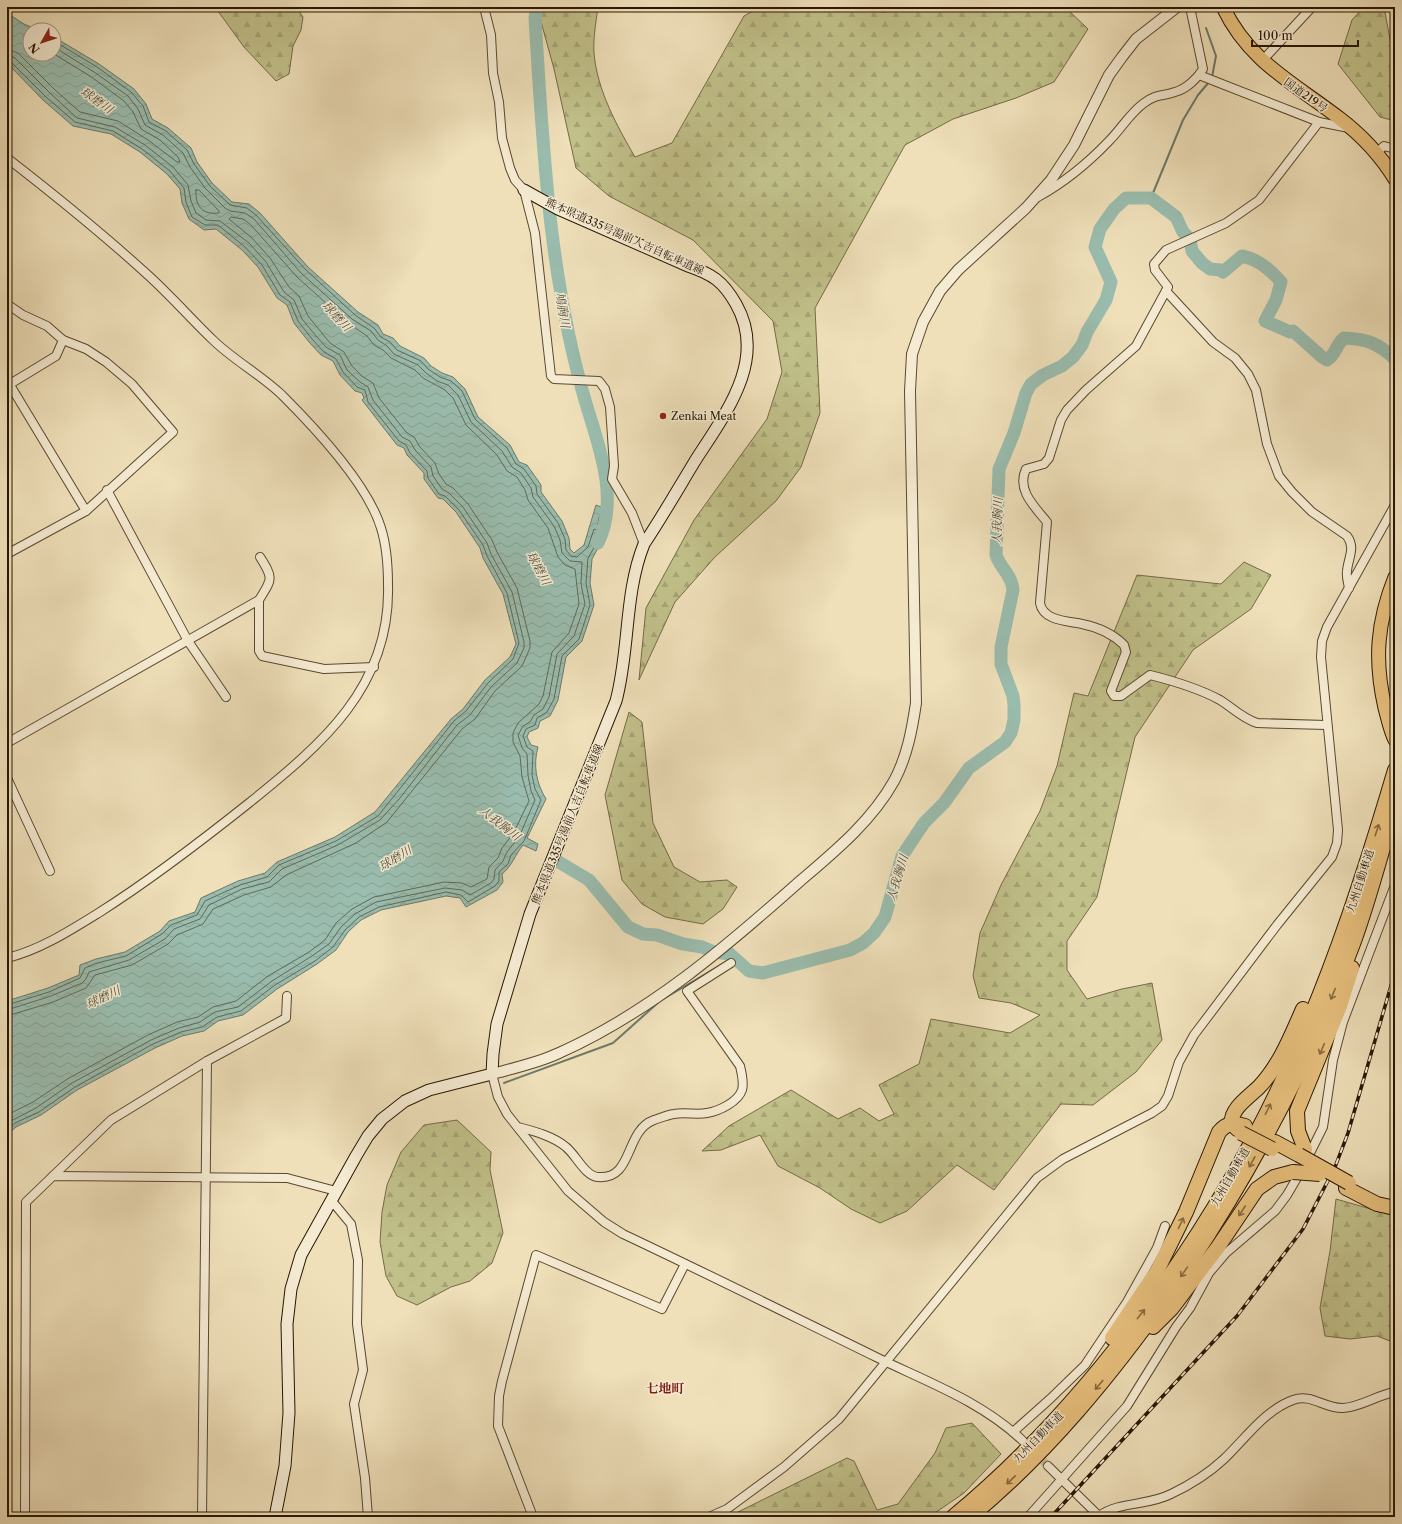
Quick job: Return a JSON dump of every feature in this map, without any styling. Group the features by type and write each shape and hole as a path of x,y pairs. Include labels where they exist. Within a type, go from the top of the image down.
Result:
{"highway":[{"name":"国道219号","path":"1223,7 1240,37 1262,61 1283,80 1340,118 1376,153 1395,179"},
{"path":"1395,577 1385,602 1378,641 1380,686 1391,733 1395,740"},
{"name":"九州自動車道","path":"953,1517 1009,1468 1087,1384 1146,1308 1194,1238 1229,1181 1262,1122 1291,1062 1342,934 1395,770"},
{"name":"九州自動車道","path":"970,1517 1016,1476 1063,1428 1124,1355 1202,1245 1238,1188 1271,1128 1301,1068 1329,1003 1354,942 1375,879 1395,808"},
{"path":"1298,1159 1297,1111 1340,1006 1359,943 1375,879"},
{"path":"1240,1127 1233,1113 1260,1086 1283,1054 1314,986 1342,934"},
{"path":"1055,1420 1157,1271 1186,1212 1219,1132 1224,1126 1240,1127 1321,1170 1377,1204 1395,1208"},
{"path":"1124,1355 1172,1308 1218,1248 1257,1190 1298,1159"},
{"path":"1347,1186 1374,1195 1395,1198"}],"main road":[{"name":"熊本県道335号湯前人吉自転車道線","path":"492,1074 497,1024 530,914 616,701 623,676 633,578 636,563 644,544 720,421 738,389 747,358 746,326 728,291 709,273 688,266 558,209 524,190"},
{"path":"275,1517 285,1466 289,1414 287,1324 291,1289 301,1254 368,1136 382,1119 405,1101 429,1090 492,1074"}],"street":[{"path":"484,7 491,35 502,138 510,168 515,180 524,190 535,233 551,376 554,379 598,381 605,389 610,407 614,466 612,479 632,513 644,544"},
{"path":"1022,1440 968,1400 885,1362 623,1234 604,1222 568,1191 507,1114 498,1097 492,1074 557,1054 581,1043 635,1011 691,972 749,927 854,833 876,809 894,781 909,745 916,703 909,429 912,354 923,322 940,291 958,270 1034,200 1051,180 1074,145 1109,75 1136,39 1177,7"},
{"path":"1034,200 1074,174 1110,140 1128,117 1144,103 1158,95 1176,92 1188,85 1199,75 1203,69 1190,7"},
{"path":"1262,61 1312,7"},
{"path":"1199,75 1319,122 1350,128"},
{"path":"1319,122 1259,200 1226,223 1166,250 1157,259 1154,264 1155,270 1168,286 1136,346 1086,390 1067,410 1061,420 1049,458 1044,464 1026,469 1024,472 1026,495 1047,522 1040,603 1041,609 1056,619 1082,624 1106,632 1124,645 1126,652 1111,691 1114,696 1120,696 1150,675 1183,683 1214,698 1246,720 1257,723 1326,726"},
{"path":"1376,153 1384,146 1395,149"},
{"path":"7,158 70,206 151,278 215,342 280,393 319,436 355,480 371,505 381,527 388,556 389,598 387,621 374,667 365,685 348,710 328,732 268,788 189,852 139,887 81,924 51,940 7,958"},
{"path":"1166,291 1213,342 1235,358 1248,374 1256,390 1267,444 1279,476 1292,492 1312,512 1347,536 1351,541 1352,551 1347,571 1349,588"},
{"path":"7,304 23,315 47,326 63,340 86,349 106,362 122,375 173,432 107,490 86,511 7,554"},
{"path":"63,340 56,356 9,382 86,511"},
{"path":"107,490 188,642 226,697"},
{"path":"709,1517 727,1509 822,1436 862,1393 885,1362 1037,1178 1063,1159 1152,1113 1162,1106 1168,1096 1179,1062 1194,1035 1277,925 1332,857 1337,842 1338,830 1333,769 1326,726 1321,657 1322,641 1327,627 1395,505"},
{"path":"7,744 188,642 259,600 271,581 260,557"},
{"path":"259,600 259,651 262,656 324,669 374,667"},
{"path":"7,780 50,871"},
{"path":"1028,1517 1126,1406 1176,1327 1190,1308 1209,1273 1226,1253 1275,1211 1287,1195 1322,1127 1333,1060 1343,1022 1395,885"},
{"path":"518,1127 538,1133 565,1146 589,1174 598,1177 610,1175 624,1164 637,1133 644,1124 674,1114 716,1111 734,1100 742,1090 743,1078 740,1066 687,991 731,963"},
{"path":"25,1517 26,1202 111,1120 207,1061 286,1018 287,996"},
{"path":"202,1517 207,1061"},
{"path":"53,1176 287,1178 333,1196 351,1224 358,1260 357,1324 363,1370 354,1404 365,1478 368,1517"},
{"path":"1013,1432 1050,1400 1085,1365 1127,1302 1157,1248 1164,1226"},
{"path":"533,1517 498,1426 501,1388 536,1255 662,1309 685,1264"},
{"path":"1048,1466 1099,1517 1106,1511 1148,1502 1170,1495 1209,1471 1272,1413 1294,1399 1311,1398 1325,1404 1342,1408 1395,1392"}],"green space":[{"path":"215,7 296,7 303,17 301,30 293,46 289,74 276,81 244,47"},
{"path":"537,7 598,7 594,53 599,80 621,133 635,157 672,143 744,16 760,7 832,7 884,12 907,7 1065,7 1088,29 1054,82 1016,98 953,119 905,145 815,308 820,413 801,467 776,501 715,557 675,602 639,680 646,608 694,520 767,419 782,372 773,321 693,240 609,196 576,168 554,69"},
{"path":"1364,7 1384,7 1395,66 1395,121 1380,117 1338,64 1352,20"},
{"path":"1244,562 1271,575 1251,609 1193,650 1135,737 1097,897 1067,941 1067,970 1087,999 1122,989 1152,983 1162,1040 1136,1072 1093,1105 1061,1104 994,1190 957,1165 907,1211 880,1223 851,1209 820,1188 778,1166 760,1135 721,1150 702,1151 729,1126 791,1090 838,1119 860,1108 879,1121 894,1114 879,1085 919,1064 931,1019 1010,1033 1040,1015 1011,1003 979,998 973,976 980,933 1001,885 1040,811 1057,766 1074,693 1088,696 1137,575 1221,584"},
{"path":"629,712 642,722 653,823 674,867 700,882 727,880 737,887 723,909 703,924 665,917 642,904 622,880 605,795"},
{"path":"457,1120 491,1152 490,1170 503,1233 492,1263 470,1281 451,1287 417,1305 397,1296 386,1276 380,1242 382,1212 387,1185 401,1152 424,1125"},
{"path":"1336,1199 1395,1216 1395,1343 1377,1336 1350,1339 1325,1336 1320,1308 1330,1251"},
{"path":"972,1423 1001,1454 964,1493 929,1517 736,1517 736,1513 847,1458 854,1461 877,1510 898,1504 935,1453 946,1428"}],"water":[{"name":"球磨川","path":"7,13 22,23 22,62 62,62 62,42 99,64 134,89 146,104 152,119 168,128 191,148 197,162 212,183 232,202 249,204 260,213 308,267 358,312 378,325 383,334 393,338 400,346 424,358 431,366 442,373 453,377 465,389 478,417 510,445 519,462 527,465 541,485 541,492 562,521 569,538 570,549 574,553 584,545 596,505 611,511 599,517 598,525 605,526 598,548 592,559 590,583 594,605 582,641 566,657 558,700 550,716 540,721 538,728 529,732 527,737 531,745 538,747 536,754 536,774 546,799 527,838 538,844 536,851 523,845 508,868 502,874 503,882 497,890 466,907 460,898 446,896 381,910 361,920 348,932 336,950 317,964 277,989 243,1015 218,1021 204,1031 182,1036 155,1048 77,1090 41,1115 16,1127 7,1135 7,1001 48,988 79,975 80,965 96,959 125,952 160,931 169,921 195,912 201,898 238,881 265,873 277,862 335,837 375,812 451,719 463,709 485,680 510,657 516,644 503,594 483,558 480,548 456,512 443,499 438,498 424,479 424,473 407,455 404,448 397,445 362,400 364,398 362,393 355,391 340,375 333,361 321,355 309,342 294,323 287,305 277,298 258,267 242,250 216,229 204,230 189,219 182,203 180,189 167,174 140,152 111,134 73,126 43,100 7,63"}],"waterway":[{"name":"鳩胸川","path":"537,7 535,18 541,116 556,262 574,359 602,457 607,492 607,510 604,527 598,543"},
{"path":"1206,28 1216,56 1212,77"},
{"path":"1151,198 1183,120 1198,95 1209,82"},
{"name":"人我胸川","path":"557,861 589,880 628,927 643,934 657,935 683,944 702,947 714,952 730,954 749,971 763,973 850,950 863,943 874,933 885,917 902,856 924,823 944,803 969,768 1005,742 1011,733 1014,720 1013,696 1001,664 1001,647 1013,590 1010,580 996,555 999,469 1014,433 1026,393 1031,384 1043,375 1062,366 1073,357 1082,345 1087,332 1106,300 1111,282 1095,247 1100,229 1114,209 1126,198 1151,198 1176,217 1183,232 1190,239 1192,251 1202,263 1210,269 1220,270 1223,272 1242,256 1259,262 1273,273 1281,282 1276,300 1265,321 1290,332 1293,331 1327,360 1344,338 1359,339 1372,343 1383,349 1395,359"},
{"path":"504,1083 613,1043 660,1001 734,957"}],"tunnel":[{"path":"1035,1452 1048,1466"}],"railway":[{"path":"1051,1517 1237,1316 1303,1229 1335,1167 1348,1133 1395,972"}],"place":[{"name":"Zenkai Meat","path":"663,416"}],"district":[{"name":"七地町","path":"665,1388"}]}
